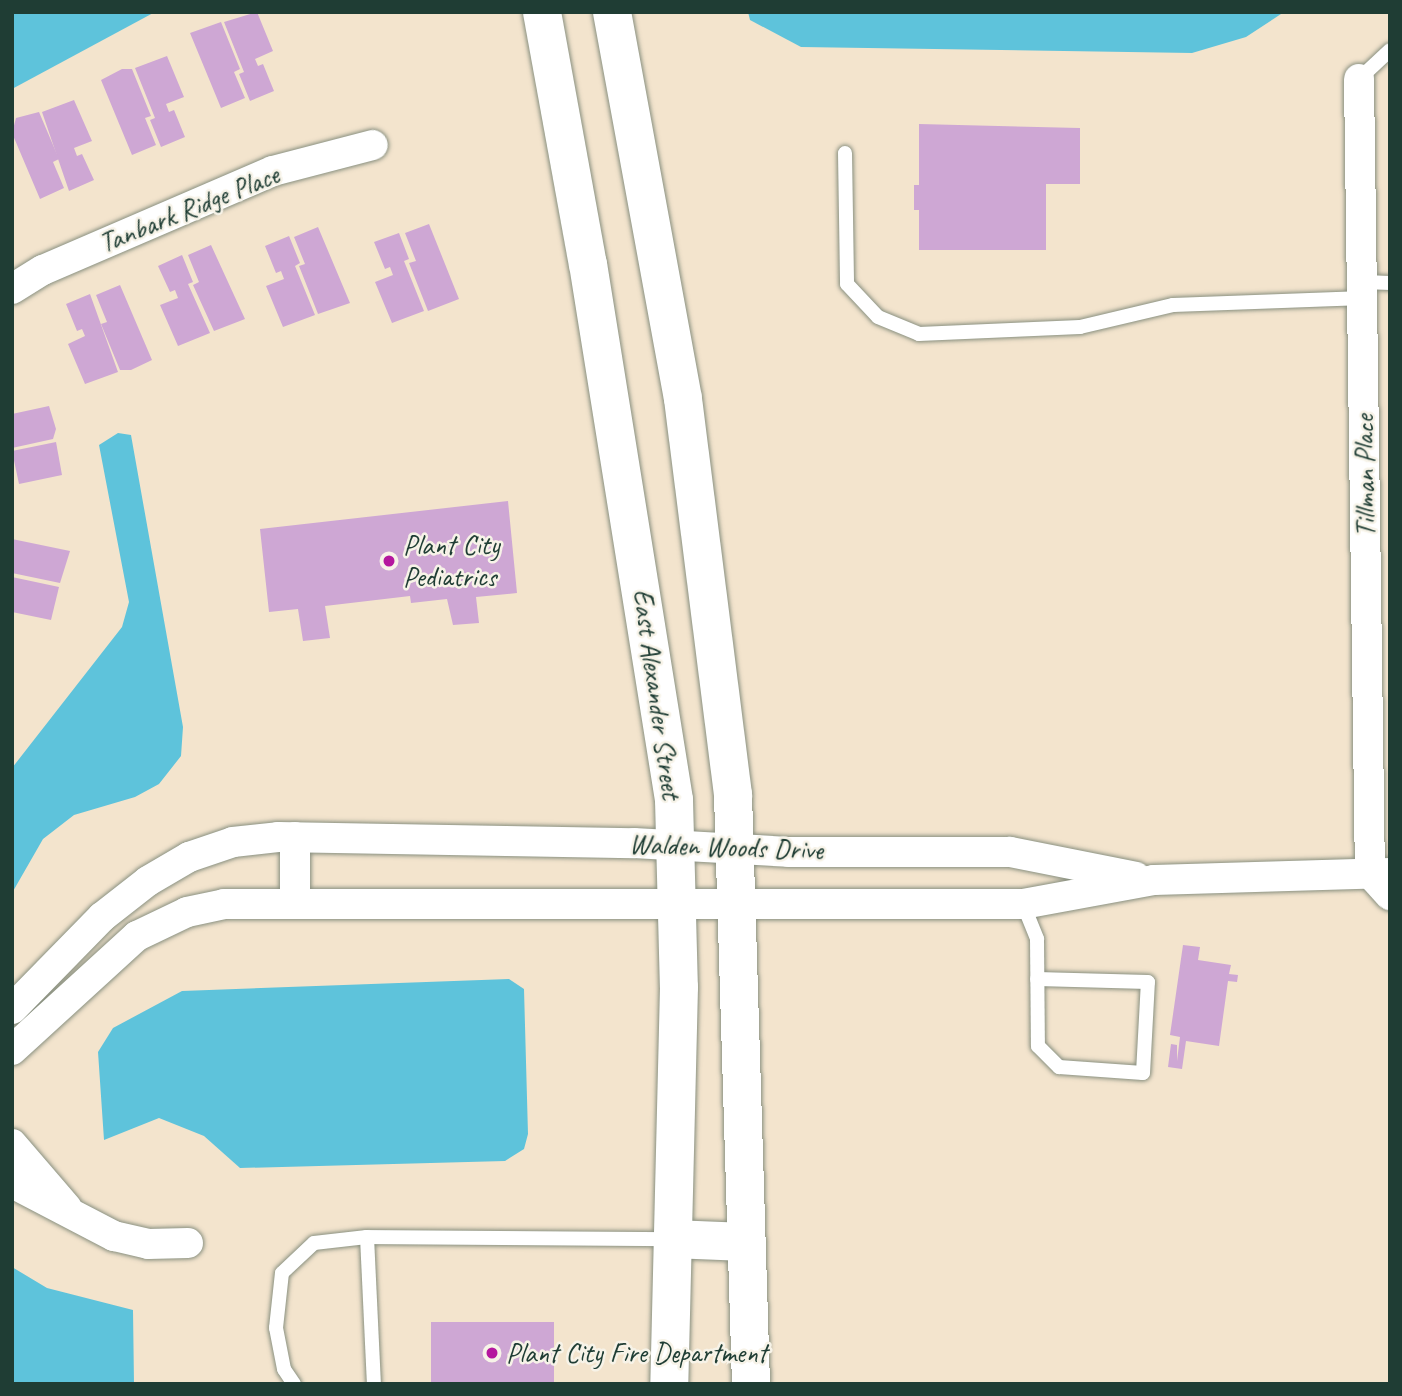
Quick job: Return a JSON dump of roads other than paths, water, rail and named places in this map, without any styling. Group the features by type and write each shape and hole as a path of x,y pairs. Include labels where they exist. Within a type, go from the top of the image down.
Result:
{"main road":[{"name":"East Alexander Street","path":"542,12 653,652 674,800 678,907 669,1384"},
{"path":"612,12 683,399 733,795 751,1384"},
{"path":"673,1239 745,1242"}],"street":[{"name":"Tillman Place","path":"1359,79 1372,287 1380,873"},
{"name":"Tanbark Ridge Place","path":"12,289 43,270 273,172 373,145"},
{"name":"Walden Woods Drive","path":"12,1009 102,917 148,881 189,857 233,842 295,837 735,849 1010,852 1154,880"},
{"path":"295,837 295,904"},
{"name":"Walden Woods Drive","path":"12,1050 137,936 187,912 223,904 678,907 1023,905 1154,880 1380,873"},
{"path":"1380,873 1390,895"},
{"path":"12,1144 79,1221"},
{"path":"12,1183 79,1221 148,1244 188,1243"}],"lane":[{"path":"1359,79 1390,50"},
{"path":"845,153 847,284 878,317 919,334 1080,327 1173,305 1372,287"},
{"path":"1023,905 1037,939 1037,979 1038,1046 1059,1067 1143,1073 1148,982 1037,979"},
{"path":"294,1384 284,1369 276,1328 282,1273 314,1243 367,1237 673,1239"},
{"path":"367,1237 374,1384"}],"water":[{"path":"12,12 155,12 12,89"},
{"path":"748,12 1284,12 1246,37 1192,53 801,47 750,20"},
{"path":"118,433 131,435 183,727 181,756 159,784 135,797 74,815 43,839 12,893 12,768 122,627 129,602 99,445"},
{"path":"509,979 524,989 528,1134 524,1149 505,1161 240,1168 204,1136 159,1118 104,1140 98,1052 113,1028 182,991"},
{"path":"12,1267 47,1288 133,1310 134,1384 12,1384"}],"place":[{"name":"Plant City Pediatrics","path":"389,561"},
{"name":"Plant City Fire Department","path":"492,1353"}]}
